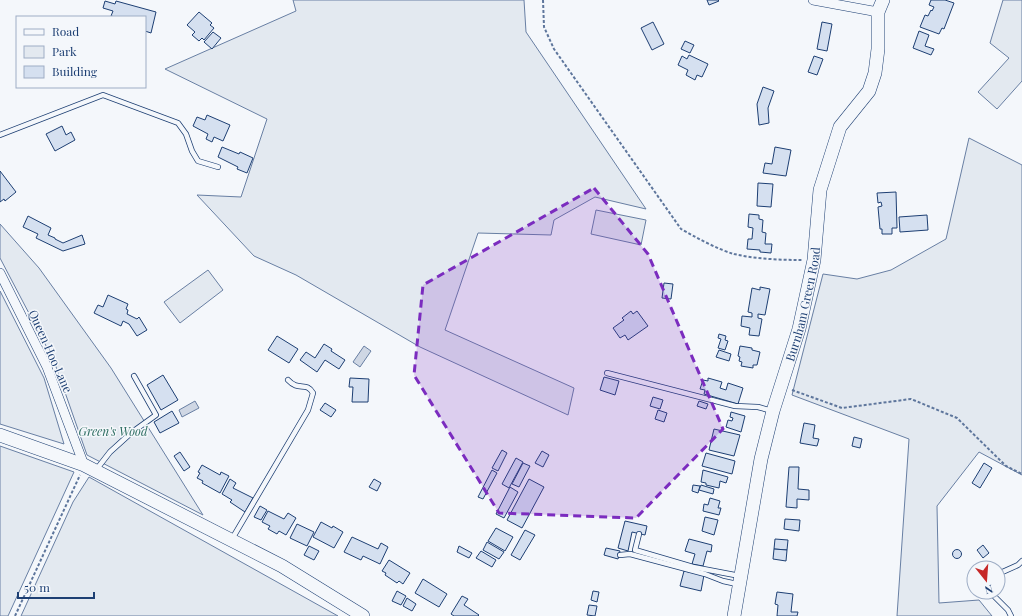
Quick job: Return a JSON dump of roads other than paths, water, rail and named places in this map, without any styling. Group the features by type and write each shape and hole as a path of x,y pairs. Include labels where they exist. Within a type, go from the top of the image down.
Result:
{"street":[{"path":"813,0 880,6"},
{"name":"Burnham Green Road","path":"734,616 761,460 773,411 799,329 814,260 820,190 840,127 869,91 875,72 878,50 880,6"},
{"name":"Queen Hoo Lane","path":"0,272 47,367 90,468"},
{"path":"0,435 90,468 282,566 363,616"}],"lane":[{"path":"0,135 103,95 178,122 184,130 192,151 198,161 218,168"},
{"path":"607,372 735,406 758,406 773,411"},
{"path":"90,468 131,433 156,415 134,376"},
{"path":"231,540 309,405 313,393 310,388 307,386 298,387 292,385 288,380"},
{"path":"639,534 635,550 740,580"},
{"path":"620,555 630,554 705,574 723,581 740,580"},
{"path":"1006,570 1018,565 1022,561"},
{"path":"998,600 1008,610 1011,616"}],"park label":[{"name":"Green's Wood","path":"113,431"}]}
